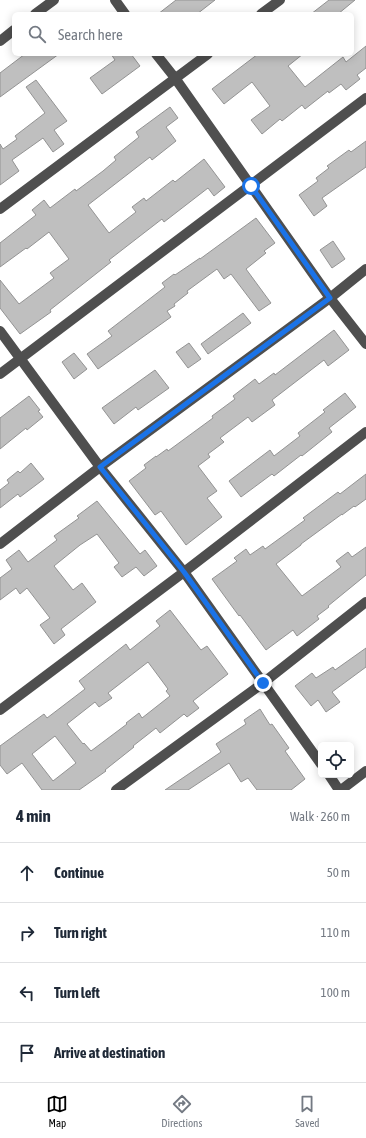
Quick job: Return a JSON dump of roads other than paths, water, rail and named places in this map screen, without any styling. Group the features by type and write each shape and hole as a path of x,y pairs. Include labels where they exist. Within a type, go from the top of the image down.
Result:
{"street":[{"path":"38,12 54,0"},
{"path":"115,0 124,12"},
{"path":"264,12 280,0"},
{"path":"0,41 12,32"},
{"path":"158,56 175,78 330,298 366,344"},
{"path":"0,209 205,56"},
{"path":"0,374 366,98"},
{"path":"0,544 100,467 366,270"},
{"path":"0,331 100,467 184,572 318,760"},
{"path":"0,710 184,572 366,432"},
{"path":"116,790 263,683 366,602"},
{"path":"331,778 340,790 366,771"}]}
